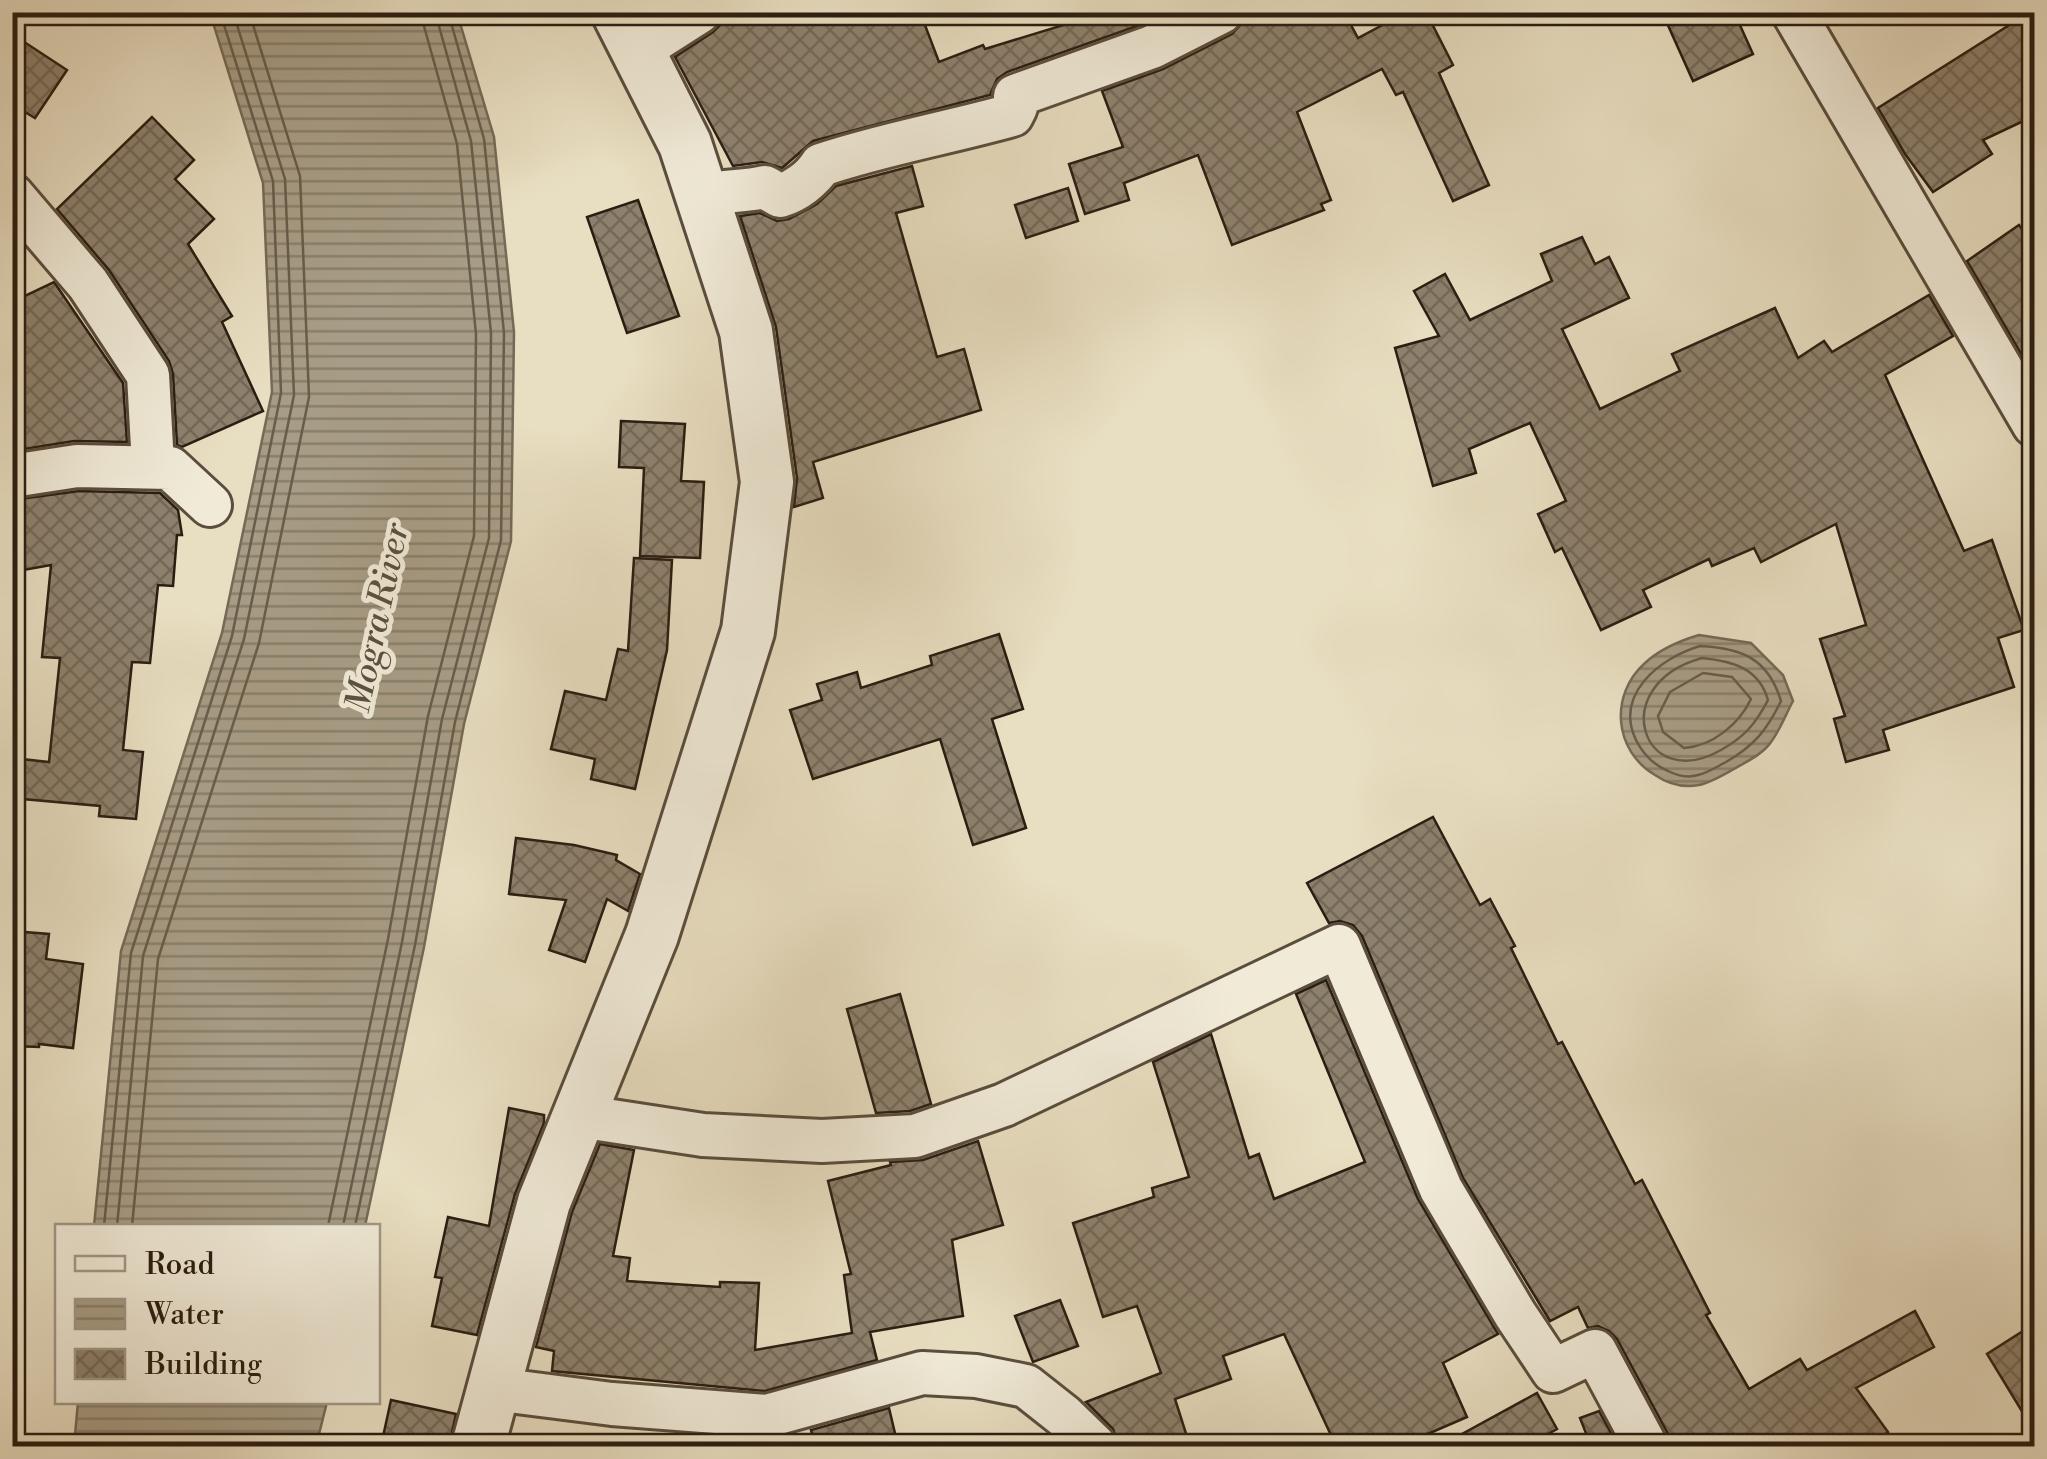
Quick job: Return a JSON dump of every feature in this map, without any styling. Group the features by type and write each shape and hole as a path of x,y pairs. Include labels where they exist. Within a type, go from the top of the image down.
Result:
{"street":[{"path":"478,1446 544,1202 652,935 748,631 767,482 746,331 685,144 628,32 699,12"},
{"path":"703,196 730,189 765,187 780,196 815,174 820,165 873,148 1012,115 1016,107 1014,96 1152,47 1221,12"},
{"path":"1793,12 2034,425"},
{"path":"12,195 88,284 148,375 153,465"},
{"path":"12,476 77,466 153,465 170,468 210,505"},
{"path":"578,1116 703,1135 822,1141 915,1136 1004,1105 1339,946 1441,1190 1515,1314 1554,1371 1595,1351 1646,1446"},
{"path":"494,1389 612,1404 767,1416 922,1373 976,1376 1026,1386 1095,1446"}],"water":[{"name":"Mogra River","path":"210,13 457,13 494,137 514,332 511,541 464,724 424,947 365,1224 94,1224 121,951 222,633 272,392 263,183"},
{"path":"1699,635 1751,643 1783,675 1793,701 1774,737 1759,754 1708,782 1681,786 1655,775 1631,752 1621,722 1622,706 1633,676 1645,663 1670,646"},
{"path":"78,1404 326,1404 316,1446 74,1446"}],"building":[{"path":"724,12 920,12 939,62 983,45 985,49 1080,20 1077,12 1135,12 1140,25 1007,72 997,79 990,95 813,141 782,168 762,162 733,166 675,57 713,32 721,24"},
{"path":"1263,12 1344,12 1358,38 1407,12 1426,12 1453,65 1439,73 1489,185 1453,201 1403,92 1396,95 1382,69 1297,112 1331,200 1321,204 1324,210 1232,245 1198,155 1124,183 1129,200 1085,214 1069,164 1123,147 1102,91 1163,69 1232,34 1243,22"},
{"path":"1662,12 1734,12 1753,54 1693,81"},
{"path":"2034,12 2034,116 1983,140 1992,154 1933,192 1878,108"},
{"path":"12,34 67,70 35,118 12,104"},
{"path":"152,117 194,160 175,179 214,219 188,244 232,316 222,322 263,411 182,447 177,445 169,361 109,270 57,209"},
{"path":"912,166 923,206 896,213 937,357 964,349 981,410 813,462 823,498 794,507 797,478 776,327 740,216 760,213 777,221 789,219 817,204 836,186"},
{"path":"1068,188 1078,221 1026,238 1015,205"},
{"path":"638,200 679,316 627,333 587,217"},
{"path":"2019,225 2034,245 2034,376 1967,261"},
{"path":"1582,237 1595,264 1609,257 1629,298 1562,329 1600,409 1680,371 1672,354 1775,308 1798,358 1824,341 1832,352 1929,295 1953,336 1885,375 1964,551 1992,540 2024,630 1998,638 2014,687 1883,730 1889,750 1846,762 1834,719 1845,716 1820,639 1866,625 1836,524 1761,562 1754,548 1712,566 1709,559 1643,590 1651,607 1601,630 1562,548 1555,552 1538,514 1566,501 1530,423 1469,449 1476,473 1433,486 1395,348 1439,336 1414,291 1445,274 1470,320 1552,281 1541,254"},
{"path":"54,282 123,383 127,442 74,441 12,451 12,434 24,432 12,368 12,302"},
{"path":"621,421 685,424 681,481 704,482 700,558 640,556 644,468 619,467"},
{"path":"79,491 160,493 178,510 182,535 177,535 173,586 158,585 150,663 132,662 123,750 143,752 136,819 99,816 100,806 12,798 12,758 49,762 60,658 42,657 51,565 12,572 12,500"},
{"path":"634,558 672,560 667,650 635,789 591,779 595,759 551,749 565,691 606,700 618,649 628,651"},
{"path":"999,634 1023,709 992,719 1026,828 973,845 940,739 813,779 790,710 822,700 817,684 857,672 861,688 932,665 930,656"},
{"path":"1433,817 1480,905 1490,899 1558,1044 1562,1042 1635,1184 1642,1180 1710,1313 1706,1315 1749,1389 1800,1359 1807,1370 1915,1311 1934,1347 1856,1388 1888,1432 1869,1446 1671,1446 1617,1339 1598,1326 1588,1328 1578,1307 1550,1321 1463,1178 1362,936 1353,925 1329,923 1307,883"},
{"path":"516,838 617,855 616,860 640,874 628,911 607,899 585,962 549,950 566,900 509,894"},
{"path":"12,931 49,934 46,959 83,964 73,1048 12,1046"},
{"path":"1326,980 1418,1199 1498,1334 1443,1363 1467,1417 1400,1446 1336,1446 1284,1334 1223,1356 1231,1379 1175,1399 1190,1446 1119,1446 1113,1429 1086,1402 1161,1373 1137,1306 1103,1317 1073,1223 1154,1197 1152,1188 1189,1177 1153,1062 1211,1034 1249,1158 1259,1154 1274,1199 1365,1162 1296,994"},
{"path":"900,994 931,1104 910,1111 876,1113 847,1009"},
{"path":"509,1108 544,1115 544,1123 515,1194 477,1335 432,1326 442,1278 435,1277 448,1217 489,1226"},
{"path":"978,1141 1003,1225 952,1240 963,1316 870,1332 877,1360 765,1391 552,1371 554,1351 536,1347 572,1212 600,1144 634,1150 613,1256 630,1258 627,1281 720,1287 720,1282 759,1283 755,1350 852,1333 844,1275 851,1274 828,1181 891,1165 890,1162 923,1160"},
{"path":"1060,1300 1078,1346 1033,1362 1015,1316"},
{"path":"2034,1324 2034,1431 1987,1354"},
{"path":"1537,1393 1557,1429 1526,1446 1440,1446"},
{"path":"391,1400 456,1414 449,1446 381,1446"},
{"path":"889,1408 898,1446 815,1446 811,1430"},
{"path":"1599,1411 1618,1446 1591,1446 1580,1418"}]}
